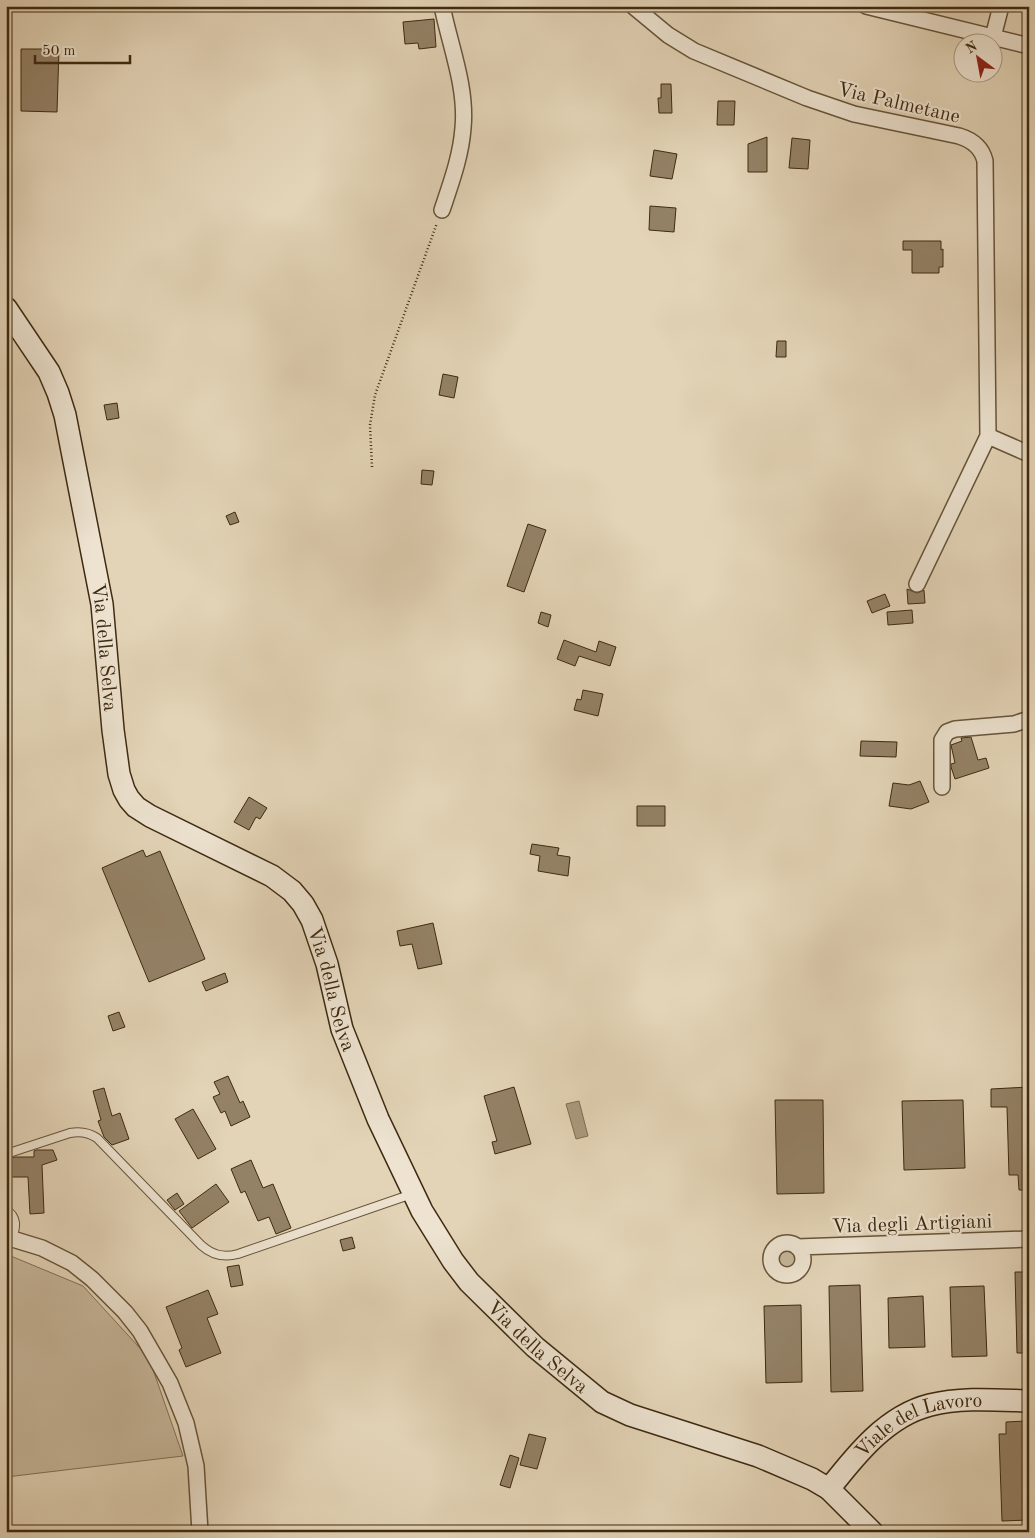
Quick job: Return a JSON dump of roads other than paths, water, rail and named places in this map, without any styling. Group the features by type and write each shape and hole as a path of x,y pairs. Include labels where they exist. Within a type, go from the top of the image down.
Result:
{"street":[{"path":"442,6 461,86 464,120 457,161 442,210"},
{"name":"Via Palmetane","path":"633,6 668,35 694,52 834,108 886,122 963,137 980,149 985,162 988,436 917,584"},
{"path":"866,6 973,32"},
{"path":"994,32 1001,6"},
{"path":"1002,39 1029,46"},
{"name":"Via della Selva","path":"6,308 49,372 65,414 102,604 114,730 124,790 132,803 150,816 272,876 287,887 303,904 312,920 323,952 345,1038 378,1119 414,1194 439,1239 469,1282 535,1347 596,1398 630,1415 770,1461 806,1476 829,1489 872,1532"},
{"path":"988,436 1029,454"},
{"path":"942,787 942,742 943,736 947,732 955,729 1014,724 1029,719"},
{"path":"9,1238 50,1251 72,1263 112,1299 140,1331 167,1378 186,1423 196,1466 200,1532"},
{"name":"Via degli Artigiani","path":"797,1246 1029,1239"},
{"name":"Viale del Lavoro","path":"829,1489 848,1464 873,1439 895,1421 913,1411 930,1405 956,1401 1029,1401"}],"lane":[{"path":"6,1154 70,1133 90,1134 97,1138 201,1245 213,1254 223,1256 238,1254 414,1194"},
{"path":"6,1210 13,1215 16,1222 9,1238"}]}
